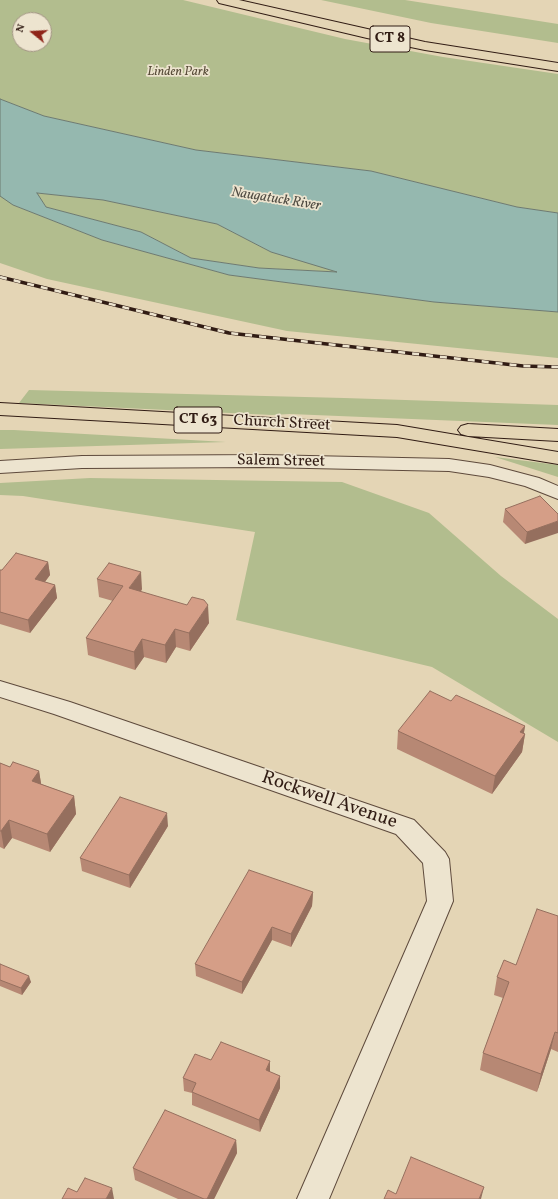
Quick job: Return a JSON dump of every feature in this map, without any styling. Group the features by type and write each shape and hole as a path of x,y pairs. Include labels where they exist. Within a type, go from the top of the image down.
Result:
{"main road":[{"name":"CT 8","path":"223,0 374,36 425,46 558,66"},
{"name":"CT 8","path":"271,0 410,30"},
{"path":"441,36 558,55"},
{"name":"Church Street","path":"0,409 396,431 453,429 558,435"},
{"name":"Church Street","path":"396,431 558,458"}],"street":[{"name":"Salem Street","path":"0,467 82,462 255,461 449,465 490,471 532,482 558,493"},
{"name":"Rockwell Avenue","path":"0,688 77,713 405,827 436,859 440,902 313,1199"}],"green space":[{"name":"Linden Park","path":"0,0 183,0 345,39 443,57 558,74 558,213 517,207 371,171 196,150 44,116 0,99"},
{"path":"321,0 405,0 558,24 558,43 431,23"},
{"path":"0,189 13,205 102,240 229,275 434,302 558,312 558,358 287,331 47,279 0,263"},
{"path":"36,193 103,200 217,224 271,252 339,272 259,268 191,258 141,232 46,207"},
{"path":"29,390 558,405 558,425 290,414 272,415 19,403"},
{"path":"0,430 14,430 226,442 0,449"},
{"path":"495,457 558,465 558,477"},
{"path":"90,478 342,482 429,513 501,576 558,619 558,742 432,667 236,620 255,532 23,496 0,495 0,483"}],"water":[{"name":"Naugatuck River","path":"0,99 44,116 196,150 371,171 517,207 558,213 558,312 434,302 229,275 102,240 13,205 0,196","holes":["37,193 103,200 217,224 271,252 337,272 259,268 191,258 141,232 46,207"]}],"building":[{"path":"540,496 558,514 558,521 527,532 505,509"},
{"path":"16,553 48,562 35,579 55,585 28,620 0,612 0,570 2,570"},
{"path":"109,563 141,572 129,588 187,605 192,597 204,600 208,605 189,633 175,629 165,645 142,639 134,652 86,638 123,586 97,579"},
{"path":"430,691 451,701 456,695 525,726 520,732 525,734 495,776 398,731"},
{"path":"13,762 39,771 32,781 74,796 47,834 9,820 0,831 0,763 10,767"},
{"path":"120,797 167,813 129,875 80,858"},
{"path":"249,870 313,892 291,934 272,927 242,982 195,964"},
{"path":"537,909 558,916 558,1033 555,1032 541,1074 483,1053 509,982 497,977 504,960 516,965"},
{"path":"0,964 29,976 21,988 0,980"},
{"path":"221,1042 270,1061 266,1070 280,1076 259,1120 192,1092 196,1083 183,1078 195,1054 211,1060"},
{"path":"165,1110 236,1140 207,1199 133,1168"},
{"path":"411,1157 484,1187 479,1199 384,1199 388,1190 396,1194"},
{"path":"85,1178 112,1188 106,1199 62,1199 68,1188 77,1192"}],"railway":[{"path":"0,277 229,333 523,366 558,367"}]}
